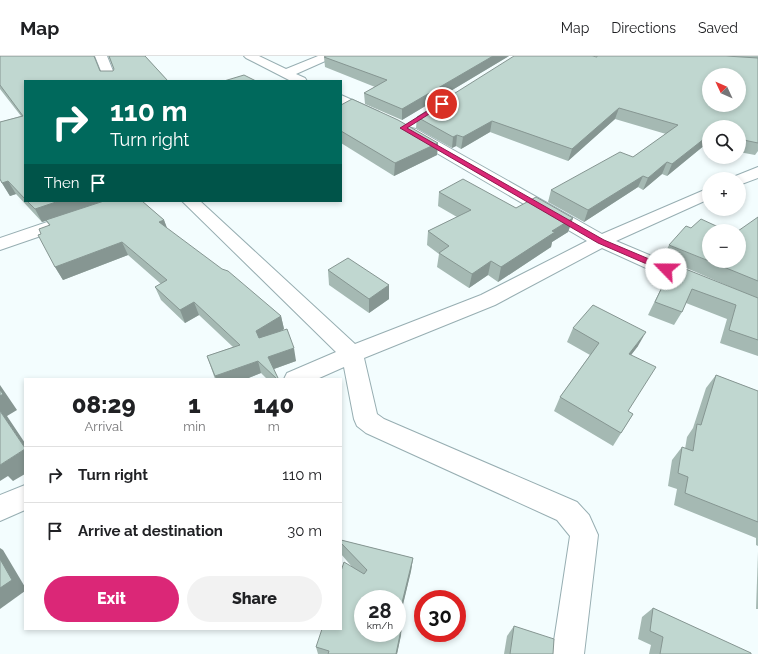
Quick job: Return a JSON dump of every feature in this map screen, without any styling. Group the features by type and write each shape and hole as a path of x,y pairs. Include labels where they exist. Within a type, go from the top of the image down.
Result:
{"street":[{"path":"101,56 111,80"},
{"path":"250,56 299,80"},
{"path":"285,74 328,56"},
{"path":"342,99 401,123 601,241 710,289"},
{"path":"746,177 758,172"},
{"path":"297,378 352,354 488,300 601,241 702,197"},
{"path":"0,244 122,202"},
{"path":"191,202 352,354 366,419 375,426 567,511 580,524 584,535 568,654"},
{"path":"0,508 24,497"}],"building":[{"path":"0,56 94,56 100,71 113,71 114,69 109,56 145,56 167,80 24,80 24,198 8,181 2,183 0,179 0,122 23,116 0,85"},
{"path":"493,56 402,109 364,93 387,80 324,57"},
{"path":"514,56 726,56 758,58 758,143 746,140 746,120 702,120 702,140 672,164 667,162 648,178 643,176 588,210 551,190 620,152 633,157 678,125 619,108 572,149 492,121 463,137 457,135 453,137 417,117"},
{"path":"244,75 254,80 227,80"},
{"path":"352,99 398,120 438,143 395,163 342,132 342,104"},
{"path":"463,179 516,208 536,197 573,218 552,231 555,232 501,267 491,261 472,274 439,253 449,246 428,231 471,210 439,192"},
{"path":"28,202 56,202 35,209"},
{"path":"101,202 143,202 164,220 159,222 222,269 228,271 281,316 256,331 259,338 287,329 294,348 268,357 278,378 276,378 258,361 215,376 207,356 240,345 194,302 180,310 155,287 167,280 122,242 55,267 38,235 41,234 39,229 50,225 46,220"},
{"path":"758,217 758,281 726,268 746,268 746,225"},
{"path":"701,219 712,224 702,224 702,258 669,245 686,226 691,228"},
{"path":"348,258 389,285 369,299 328,270"},
{"path":"673,264 758,298 758,340 729,330 736,305 692,289 682,312 655,302"},
{"path":"593,305 646,332 629,354 656,367 628,411 633,414 621,433 560,397 599,343 573,328"},
{"path":"716,375 758,391 758,522 685,493 688,477 678,473 682,447 693,451 697,424 701,425"},
{"path":"0,411 24,447 24,450 0,465"},
{"path":"342,540 413,558 405,590 354,590 354,642 398,642 396,654 328,654 329,651 316,647 322,630 342,630 342,568 344,562 364,574 367,570 342,544"},
{"path":"0,559 12,580 0,588"},
{"path":"653,608 751,654 660,654 663,637 650,631"},
{"path":"514,626 554,639 553,654 510,654"}],"route":[{"path":"442,104 403,128 601,241 666,269"}]}
